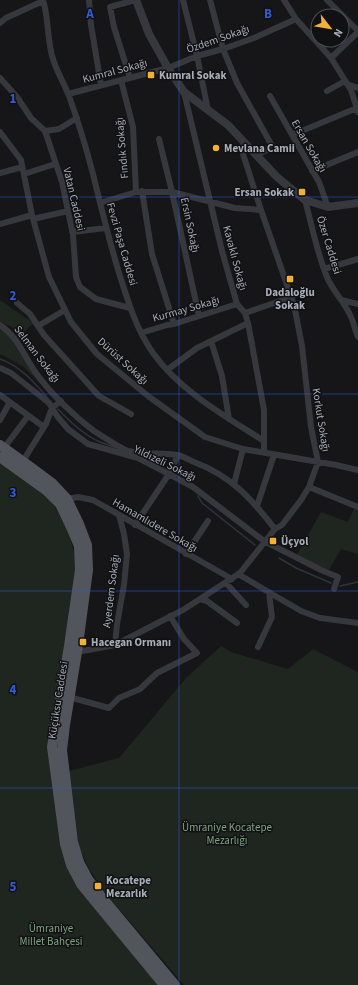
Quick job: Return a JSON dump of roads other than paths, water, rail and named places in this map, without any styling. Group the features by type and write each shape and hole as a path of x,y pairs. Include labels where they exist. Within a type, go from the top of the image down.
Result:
{"main road":[{"name":"Küçüksu Caddesi","path":"2,450 23,461 52,483 67,499 87,545 88,570 73,652 52,748 65,844 71,866 81,884 175,985"},
{"name":"Küçüksu Caddesi","path":"2,450 60,504 79,546 80,570 69,697 62,750 73,842 79,862 88,879 113,917 164,985"}],"street":[{"path":"88,0 101,85"},
{"path":"130,78 114,26 110,7 136,0 149,34 168,68 184,92 228,125 277,177 305,200 328,206 358,203"},
{"path":"183,0 198,56 208,110"},
{"path":"211,0 222,49 237,83 271,144 265,151 256,154"},
{"path":"284,0 296,19 331,58 351,90 357,110 292,135"},
{"path":"327,0 358,31 331,58"},
{"path":"0,23 6,18 43,1"},
{"name":"Fevzi Paşa Caddesi","path":"43,1 53,59 77,118 106,228 130,308 141,332 153,353 167,370 216,410 264,441"},
{"name":"Özdem Sokağı","path":"168,68 198,56 254,38 296,19"},
{"name":"Kumral Sokağı","path":"68,94 168,68"},
{"name":"Vatan Caddesi","path":"0,78 17,97 31,118 45,131 62,182 72,232 76,277 80,287 96,299 130,308"},
{"name":"Fındık Sokağı","path":"122,80 133,127 139,192 152,254 174,324"},
{"path":"327,92 346,83 358,88"},
{"name":"Kavaklı Sokağı","path":"184,92 222,251 237,304 245,313 248,323 264,410 264,452"},
{"name":"Ersan Sokağı","path":"270,96 319,182 328,206"},
{"path":"45,131 59,129 77,118"},
{"name":"Dürüst Sokağı","path":"0,132 21,160 32,217 49,277 71,322 97,354 148,396 204,438 274,455 336,464 358,470"},
{"name":"Ersin Sokağı","path":"159,139 199,316"},
{"name":"Korkut Sokağı","path":"73,652 115,645 170,616 232,579 238,574 275,529 282,525 301,500 318,462 302,346 292,297 243,154 243,141"},
{"path":"312,171 358,152"},
{"path":"24,174 56,164"},
{"path":"0,173 22,167"},
{"path":"100,203 139,192 172,192 235,208 261,210"},
{"name":"Özer Caddesi","path":"305,200 324,269 333,290 351,317 358,337"},
{"path":"0,224 68,211"},
{"path":"72,232 106,228"},
{"path":"324,269 358,259"},
{"path":"245,313 292,297"},
{"path":"341,300 358,304"},
{"path":"17,303 30,314 44,335 99,396 131,414"},
{"name":"Kurmay Sokağı","path":"141,332 174,324 237,304"},
{"path":"38,326 65,310"},
{"path":"167,370 197,348 248,323"},
{"name":"Selman Sokağı","path":"0,325 9,331 14,337 37,375 45,385 77,418 95,432 128,450 178,456 210,468 234,484 257,506 275,529"},
{"path":"211,341 222,376 229,419"},
{"name":"Yıldızeli Sokağı","path":"0,368 11,373 49,403 68,430 88,444 138,458 193,487 264,541 338,577 334,589"},
{"path":"0,396 44,427"},
{"path":"23,461 44,427 52,408 61,401"},
{"path":"0,420 10,402"},
{"path":"2,450 28,416"},
{"path":"234,484 243,448"},
{"path":"257,506 274,455"},
{"path":"135,525 169,474 178,456"},
{"path":"308,486 358,507"},
{"name":"Hamamlıdere Sokağı","path":"67,499 78,497 93,500 232,579"},
{"name":"Ayerdem Sokağı","path":"115,645 127,554 119,516"},
{"path":"186,554 208,521"},
{"path":"238,574 300,611 320,618 358,623"},
{"path":"226,583 246,605"},
{"path":"258,647 272,617 269,593"},
{"path":"200,599 207,602 237,623"},
{"path":"69,697 109,708 119,698 140,689 157,673 197,653 184,639 170,616"}],"waterway":[{"path":"0,359 22,371 51,402"},
{"path":"58,409 88,436 115,448"},
{"path":"198,496 202,503 255,545"},
{"path":"279,558 296,568 331,583"},
{"path":"340,586 358,582"}],"place":[{"name":"Kumral Sokak","path":"151,75"},
{"name":"Mevlana Camii","path":"216,148"},
{"name":"Ersan Sokak","path":"302,192"},
{"name":"Dadaloğlu Sokak","path":"290,279"},
{"name":"Üçyol","path":"273,541"},
{"name":"Hacegan Ormanı","path":"83,642"},
{"name":"Kocatepe Mezarlık","path":"98,886"}],"park label":[{"name":"Ümraniye Kocatepe Mezarlığı","path":"227,833"},
{"name":"Ümraniye Millet Bahçesi","path":"51,934"}]}
